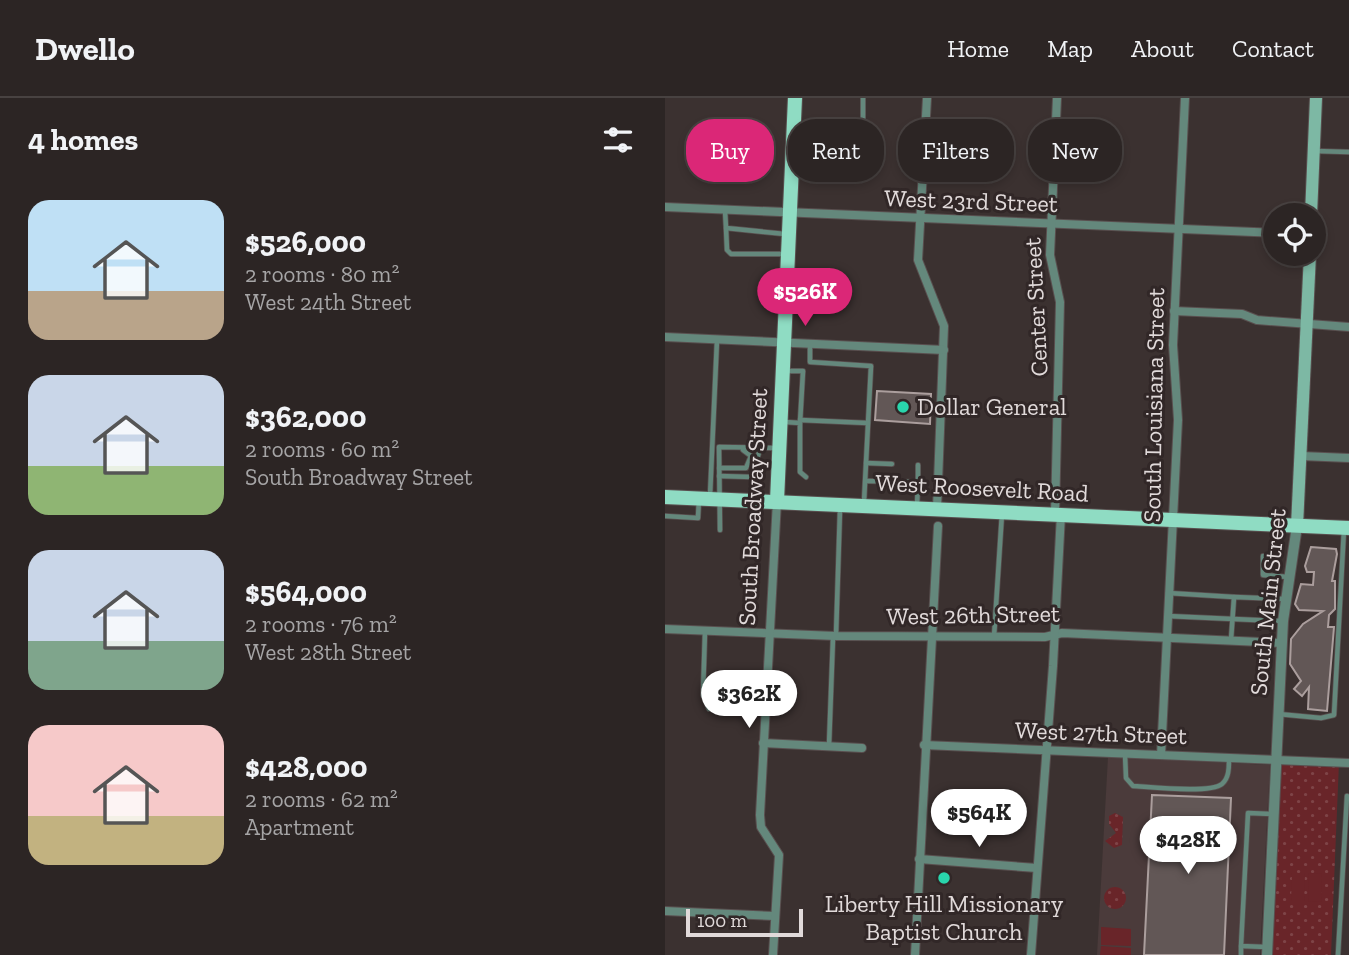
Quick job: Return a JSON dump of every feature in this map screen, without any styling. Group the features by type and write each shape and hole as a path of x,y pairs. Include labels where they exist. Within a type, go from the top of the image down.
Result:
{"main road":[{"name":"South Broadway Street","path":"777,501 795,98"},
{"path":"1312,203 1317,98"},
{"name":"South Main Street","path":"1297,526 1309,266"},
{"name":"West Roosevelt Road","path":"665,496 1346,528"}],"street":[{"path":"927,98 918,260 943,318 937,508"},
{"name":"Center Street","path":"1031,955 1055,633 1061,340 1060,301 1051,267 1051,224 1057,98"},
{"name":"South Louisiana Street","path":"1161,755 1167,593 1178,420 1174,311 1185,98"},
{"name":"West 23rd Street","path":"665,207 1263,232"},
{"path":"1174,311 1242,314 1257,320 1349,327"},
{"path":"665,337 944,350"},
{"path":"1301,456 1349,458"},
{"name":"South Broadway Street","path":"773,955 779,855 760,824 777,501"},
{"path":"915,955 924,745 938,526"},
{"name":"South Main Street","path":"1267,951 1283,621 1297,526"},
{"name":"West 26th Street","path":"665,629 930,637 1045,637 1055,633 1282,643"},
{"path":"763,743 862,748"},
{"name":"West 27th Street","path":"924,745 1349,761"},
{"path":"919,859 1038,868"},
{"path":"665,911 775,916"}],"lane":[{"path":"863,98 863,119"},
{"path":"1314,151 1349,152"},
{"path":"725,210 727,250 731,254 788,254"},
{"path":"726,228 789,235"},
{"path":"717,339 709,499 720,530"},
{"path":"806,477 800,472 800,421 803,371 810,362 810,343"},
{"path":"810,362 871,366 864,505"},
{"path":"784,371 803,371"},
{"path":"781,422 868,423"},
{"path":"712,447 779,449"},
{"path":"665,516 698,518 719,476 719,447"},
{"path":"719,468 746,468 751,461 748,451 726,447"},
{"path":"719,476 752,477 759,449"},
{"path":"866,463 892,464"},
{"path":"917,508 918,465"},
{"path":"866,481 918,482"},
{"path":"829,746 840,504"},
{"path":"994,637 1002,512"},
{"path":"1278,714 1328,718 1334,715 1346,528"},
{"path":"1263,556 1263,575 1289,577"},
{"path":"1167,593 1285,599"},
{"path":"1231,640 1234,597"},
{"path":"1166,616 1283,621"},
{"path":"705,631 703,695 709,709"},
{"path":"1125,753 1126,778 1133,786 1214,789 1223,784 1228,774 1229,758"},
{"path":"1338,955 1342,930 1347,796"},
{"path":"1241,955 1248,813 1274,814"},
{"path":"1241,946 1267,951"}],"shaded area":[{"path":"1108,757 1270,765 1260,955 1097,955"},
{"path":"1276,760 1339,762 1331,955 1267,955"},
{"path":"1115,813 1123,817 1122,845 1114,848 1105,841 1116,833 1109,824 1109,816"},
{"path":"1292,873 1305,873 1304,901 1291,901"},
{"path":"1309,873 1322,874 1321,902 1308,901"},
{"path":"1115,887 1125,894 1126,898 1119,908 1115,909 1105,902 1104,898 1111,888"},
{"path":"1101,927 1131,929 1131,946 1101,945"},
{"path":"1101,946 1131,948 1131,955 1100,955"}],"building":[{"name":"Dollar General","path":"877,391 931,394 930,424 875,420"},
{"path":"1311,547 1336,549 1337,554 1332,581 1335,581 1335,609 1329,615 1328,627 1334,627 1327,711 1308,709 1309,687 1302,696 1294,689 1301,681 1290,664 1291,639 1303,624 1323,611 1299,610 1295,604 1301,584 1313,585 1314,572 1307,572 1305,566"},
{"path":"1152,795 1231,798 1224,955 1144,955"}],"place":[{"name":"Dollar General","path":"903,407"},
{"name":"Liberty Hill Missionary Baptist Church","path":"944,878"}]}
